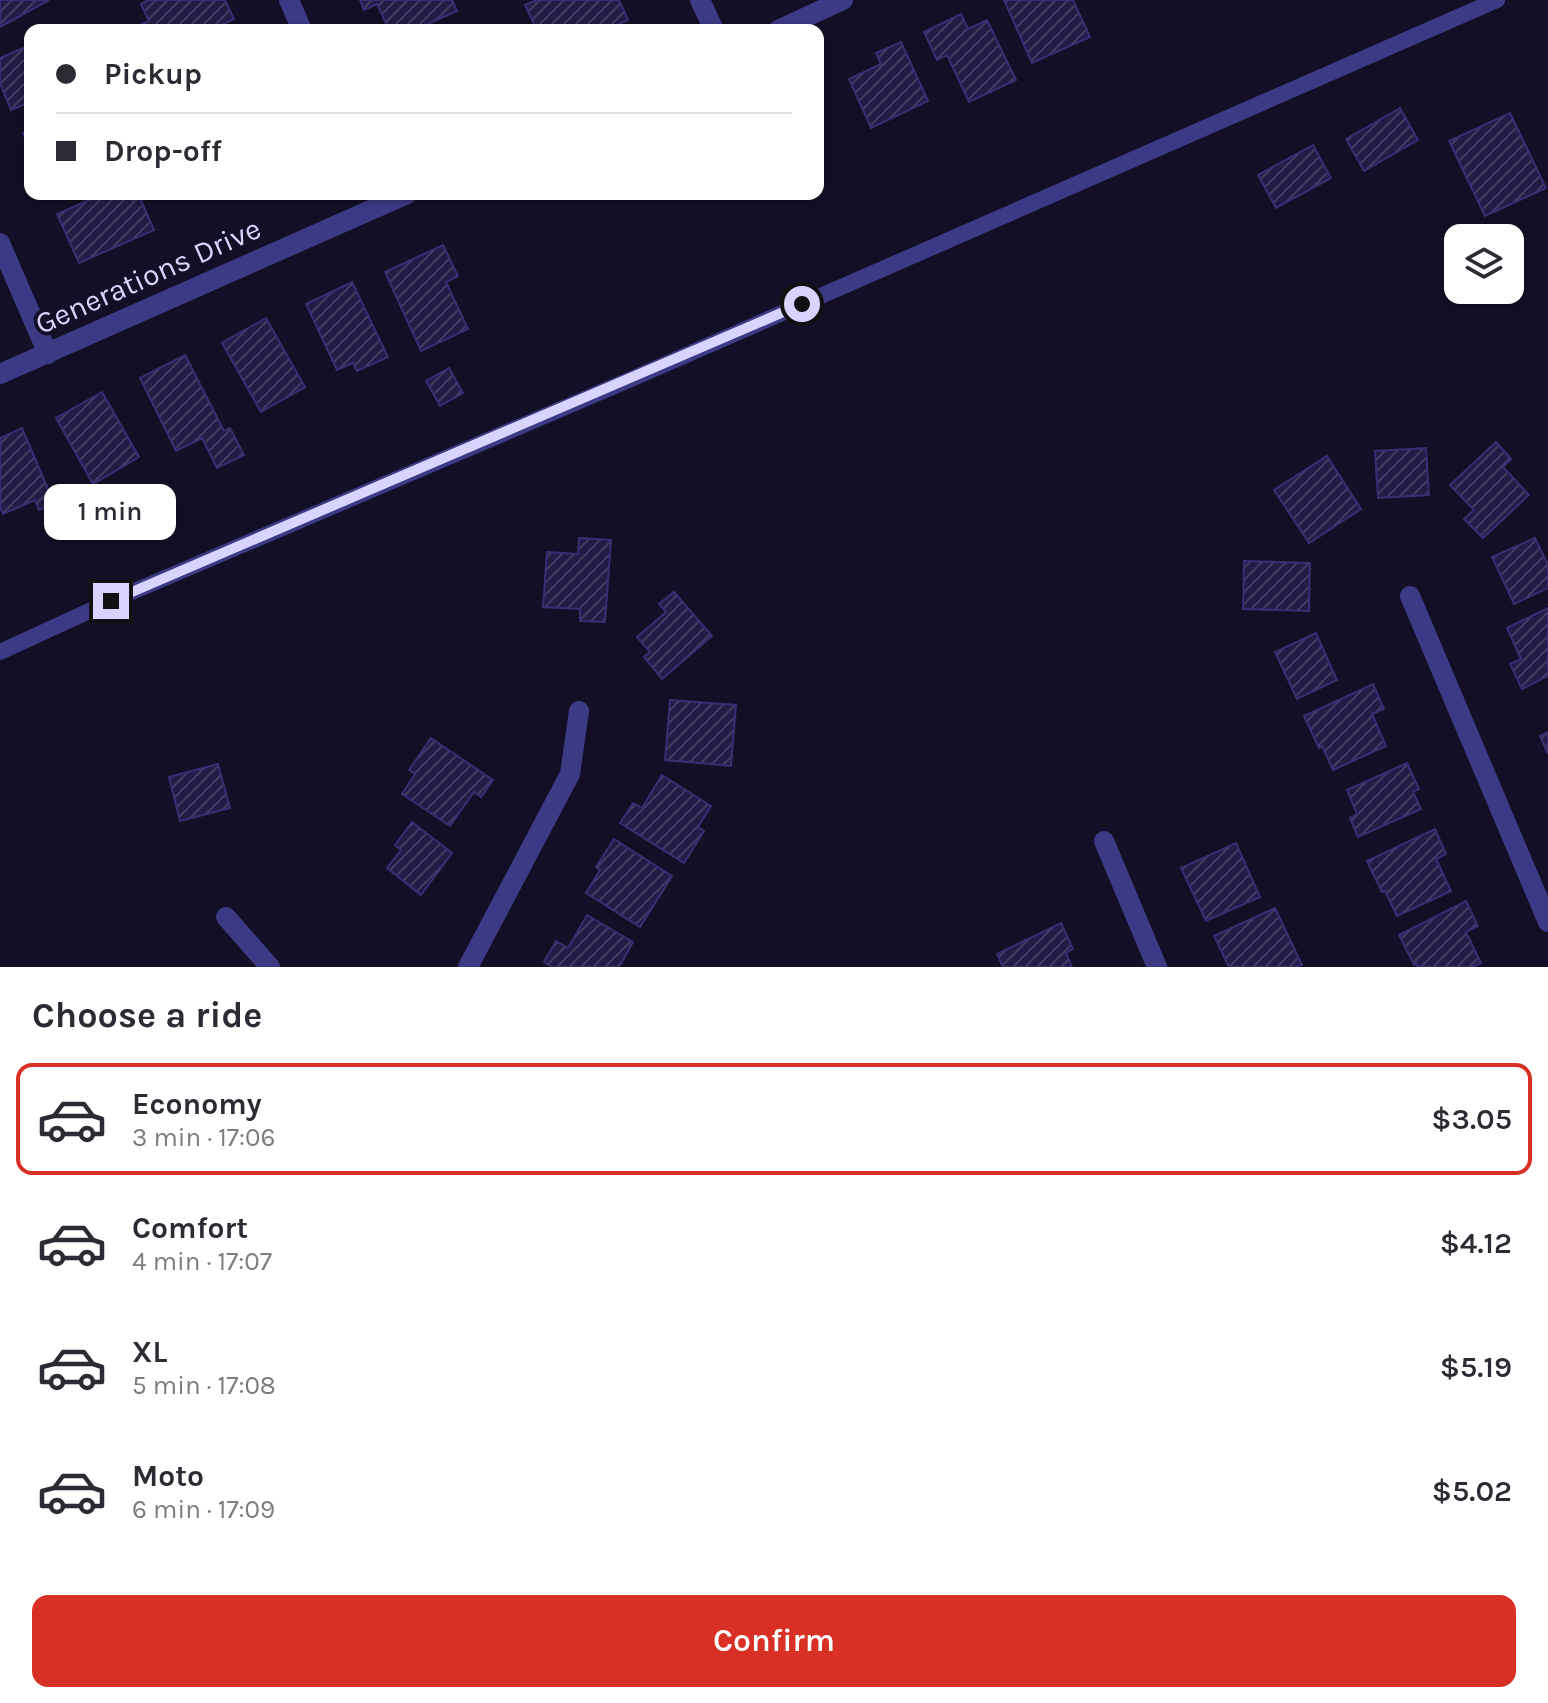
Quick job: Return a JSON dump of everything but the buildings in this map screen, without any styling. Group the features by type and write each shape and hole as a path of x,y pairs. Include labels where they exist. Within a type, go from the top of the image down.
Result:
{"street":[{"path":"289,0 299,24"},
{"path":"700,0 711,24"},
{"path":"791,24 843,0"},
{"name":"Generations Drive","path":"0,374 377,200"},
{"path":"0,243 48,354"},
{"path":"1410,596 1548,922"},
{"path":"468,967 570,774 579,711"},
{"path":"1104,841 1157,967"},
{"path":"226,917 270,967"}],"lane":[{"path":"0,652 111,601 644,373 1497,0"}],"route":[{"path":"111,601 802,304"}]}
